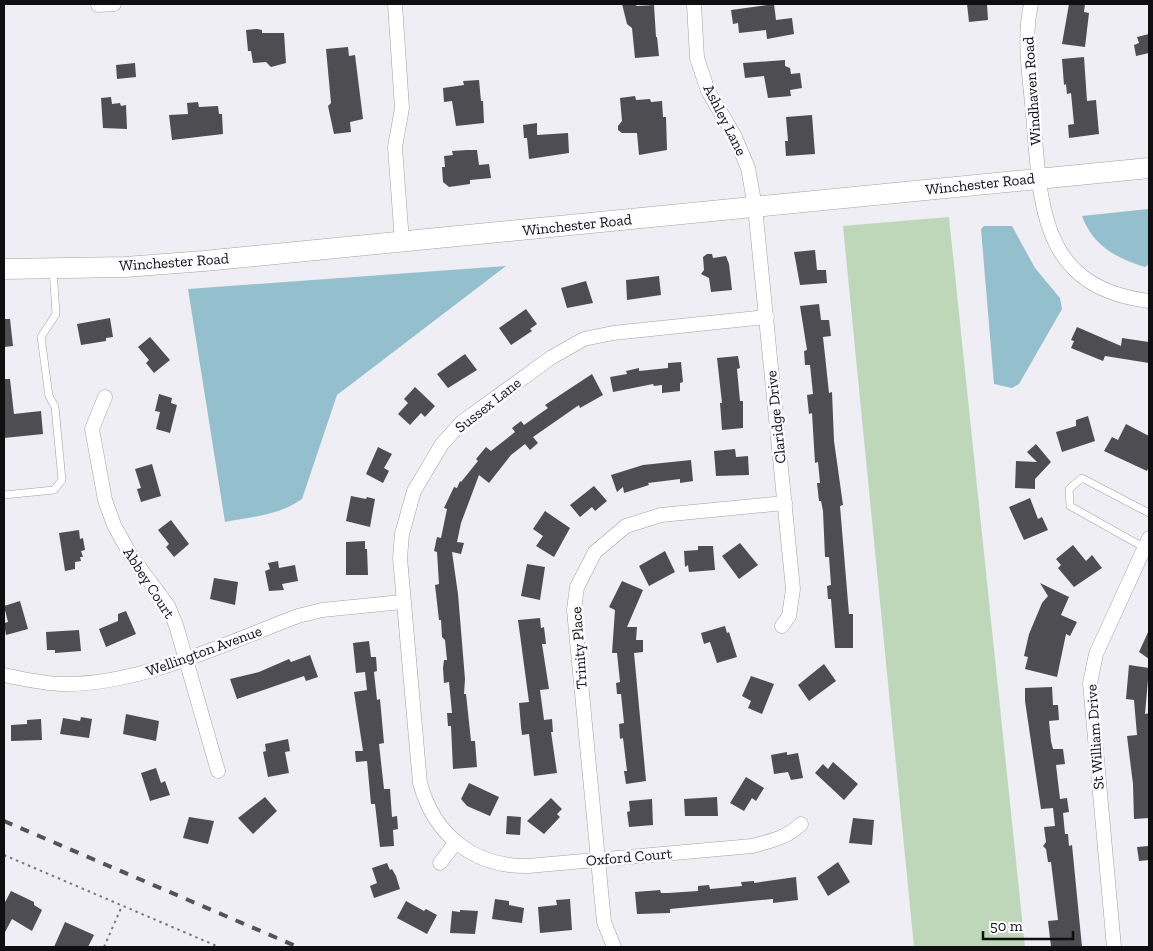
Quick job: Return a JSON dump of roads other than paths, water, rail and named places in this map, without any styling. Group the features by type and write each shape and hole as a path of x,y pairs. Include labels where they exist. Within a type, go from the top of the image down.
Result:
{"main road":[{"name":"Winchester Road","path":"4,269 125,267 204,261 1149,168"}],"street":[{"path":"98,5 114,4"},
{"path":"395,4 402,108 395,147 402,242"},
{"name":"Ashley Lane","path":"694,4 697,58 708,91 734,135 748,168 755,207"},
{"name":"Windhaven Road","path":"1031,4 1027,34 1039,178 1044,210 1051,236 1069,264 1086,279 1103,290 1125,298 1149,301"},
{"name":"Claridge Drive","path":"755,207 793,589 789,616 782,626"},
{"name":"Sussex Lane","path":"456,842 432,816 426,804 420,783 402,602 400,558 407,510 427,465 442,444 462,422 552,357 584,339 613,333 766,318"},
{"name":"Abbey Court","path":"105,397 92,429 104,500 114,525 131,556 168,606 176,625 218,771"},
{"name":"Trinity Place","path":"614,947 604,922 574,610 577,587 585,568 595,552 615,533 626,526 650,517 785,503"},
{"name":"St William Drive","path":"1114,947 1090,684 1096,654 1147,543"},
{"name":"Wellington Avenue","path":"4,675 30,681 61,684 134,676 298,616 322,610 402,602"},
{"name":"Oxford Court","path":"456,842 484,859 516,866 752,846 777,840 794,832 801,824"},
{"path":"440,863 456,842"}],"lane":[{"path":"4,495 54,490 62,480 55,407 49,396 40,337 56,314 53,269"},
{"path":"1147,543 1070,506 1069,489 1082,478 1149,513"}],"water":[{"path":"1148,209 1149,264 1145,267 1115,255 1099,243 1092,235 1082,216"},
{"path":"984,226 1012,226 1035,268 1060,298 1062,309 1019,384 1012,388 994,384 981,229"},
{"path":"506,266 337,395 302,499 275,512 225,522 188,289"}],"railway":[{"path":"4,821 298,947"}]}
